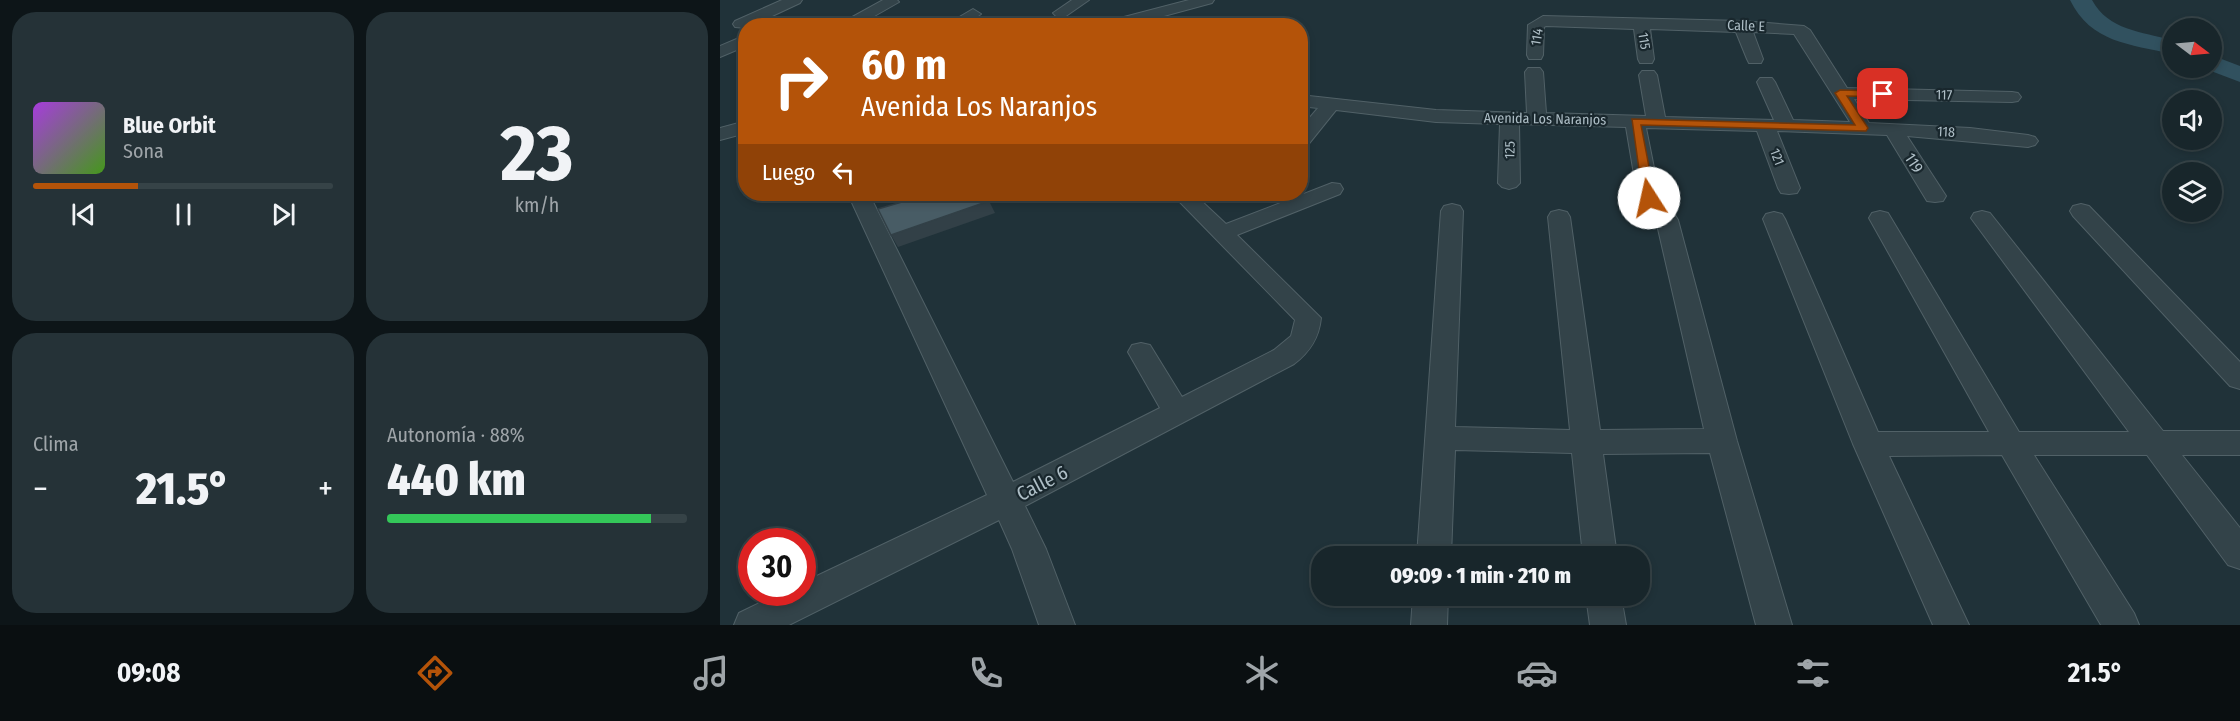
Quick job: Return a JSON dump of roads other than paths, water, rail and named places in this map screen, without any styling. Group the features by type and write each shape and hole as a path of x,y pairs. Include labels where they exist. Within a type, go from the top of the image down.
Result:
{"street":[{"path":"762,18 795,0"},
{"path":"1061,13 1082,0"},
{"path":"1160,18 1212,1"},
{"path":"1141,18 1212,1"},
{"path":"860,18 891,2"},
{"path":"962,18 977,6"},
{"name":"Calle E","path":"1543,21 1575,16 1641,24 1791,28 1802,31 1863,128"},
{"name":"114","path":"1537,119 1536,26 1543,21"},
{"name":"115","path":"1641,24 1656,122"},
{"path":"1742,26 1755,59"},
{"path":"720,52 738,33"},
{"path":"1766,82 1786,126"},
{"name":"117","path":"1840,93 2012,97"},
{"name":"Avenida Los Naranjos","path":"1308,101 1436,116 1863,128"},
{"path":"1308,132 1331,104"},
{"name":"125","path":"1509,183 1510,118"},
{"path":"720,125 738,120"},
{"path":"1635,121 1774,625"},
{"name":"121","path":"1765,126 1789,188"},
{"name":"118","path":"1863,128 1978,134 2028,141"},
{"name":"119","path":"1893,129 1935,196"},
{"path":"720,134 738,130"},
{"path":"1308,199 1332,189"},
{"path":"1189,201 1223,233 1302,201"},
{"path":"872,207 1029,549 1057,625"},
{"path":"1435,546 1452,211"},
{"path":"2081,211 2240,379"},
{"path":"1559,217 1599,546"},
{"path":"1880,218 2011,444 2121,625"},
{"path":"1982,218 2240,554"},
{"path":"1774,219 1868,444 1951,625"},
{"name":"Calle 6","path":"752,625 1006,501 1284,357 1301,345 1308,331 1308,318 1223,233"},
{"path":"1141,352 1177,413"},
{"path":"1442,438 1588,442 1722,441"},
{"path":"1868,444 2240,443"},
{"path":"1429,625 1430,606"},
{"path":"1606,606 1608,625"}],"waterway":[{"path":"2081,0 2087,13 2107,29 2162,45"},
{"path":"2222,67 2240,75"}]}
